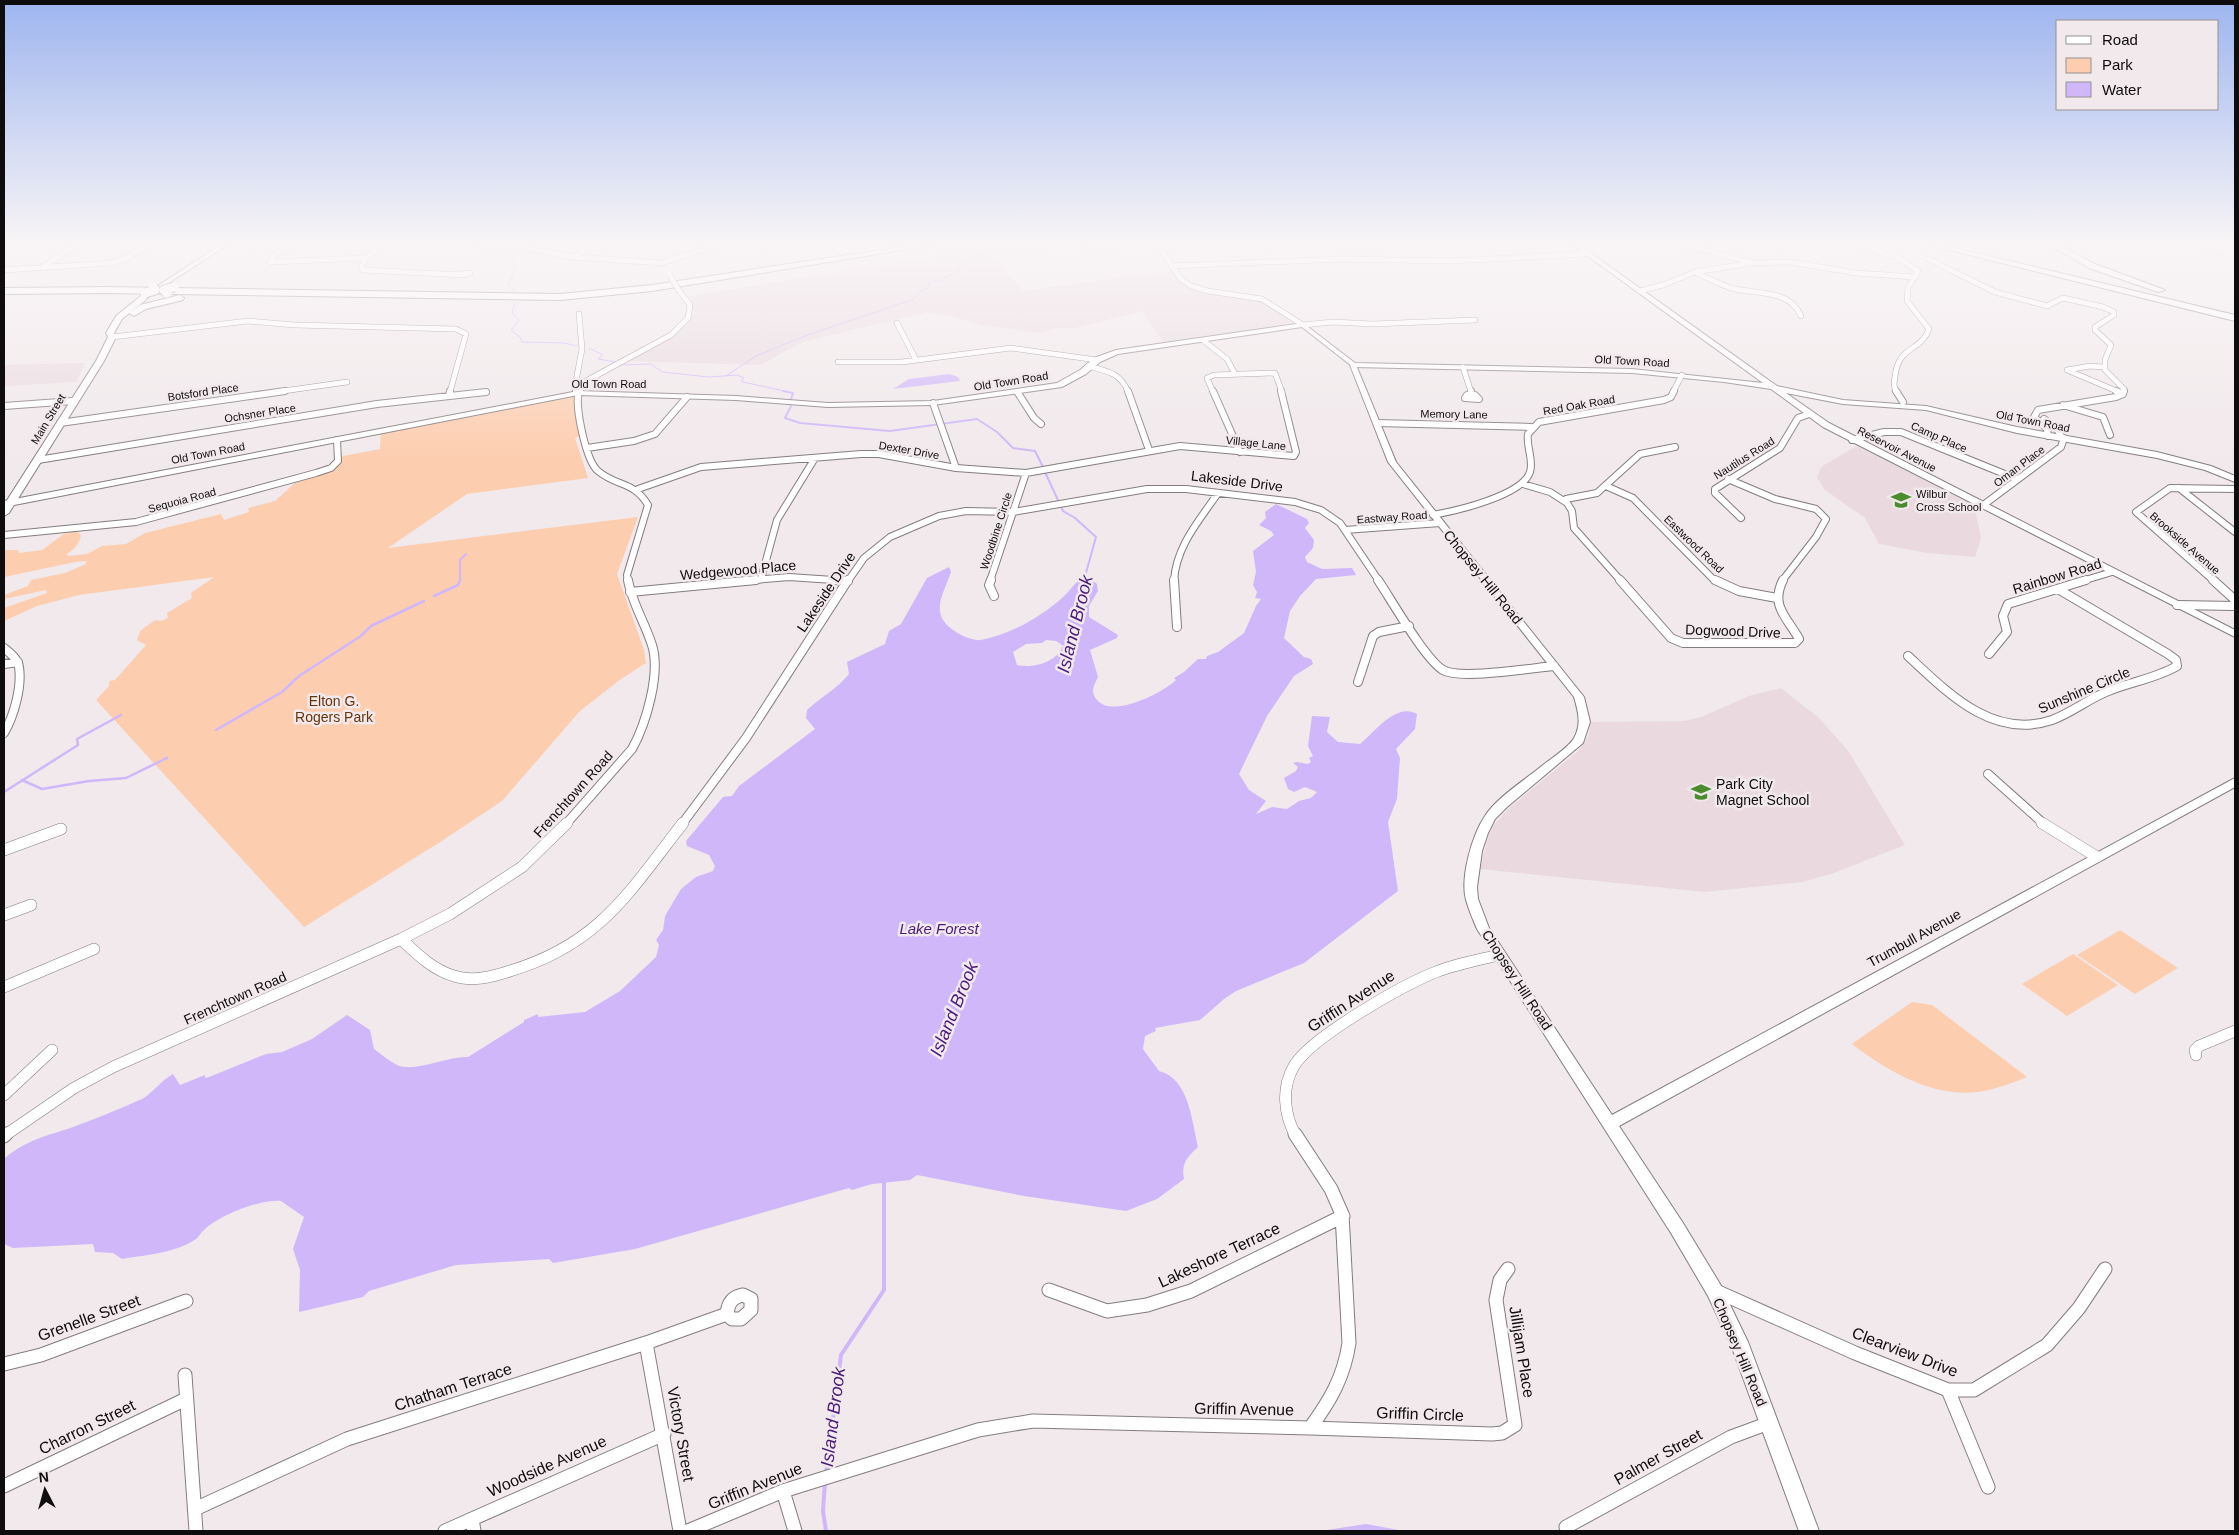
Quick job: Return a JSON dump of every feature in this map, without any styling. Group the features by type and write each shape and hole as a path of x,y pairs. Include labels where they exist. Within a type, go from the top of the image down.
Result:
{"main road":[{"name":"Main Street","path":"4,513 6,504 38,460 73,401 100,361 112,337 120,332 130,316"},
{"name":"Reservoir Avenue","path":"1674,316 1809,414 1852,440 2235,634"},
{"name":"Old Town Road","path":"6,504 578,393 846,405 934,404 1018,393 1065,383 1097,360 1116,352 1204,341 1303,325"},
{"path":"1303,325 1353,365"},
{"name":"Old Town Road","path":"1353,365 1682,374 1771,387 1843,402 1926,408 2048,436 2175,459 2235,479"}],"street":[{"path":"579,316 582,348 576,379 587,448 592,463 598,471 638,489"},
{"path":"578,393 590,379 645,350 676,329 688,316"},
{"path":"1288,316 1303,325 1333,322 1372,324 1475,320"},
{"path":"1903,402 1894,388 1900,357 1928,335 1929,329 1918,316"},
{"path":"2113,316 2095,326 2096,332 2111,345 2103,360 2105,372 2124,389 2123,394"},
{"path":"112,337 248,321 295,325 456,329 466,334 449,396"},
{"path":"897,323 916,360"},
{"path":"1204,341 1227,359 1235,374 1210,375 1207,378 1240,452"},
{"path":"838,362 861,364 916,360 1011,348 1097,360"},
{"name":"Chopsey Hill Road","path":"1353,365 1392,462 1579,698 1585,722 1579,741 1490,816 1476,851 1472,874 1472,899 1483,929 1677,1228 1714,1290 1739,1342 1790,1487 1809,1531"},
{"path":"1088,366 1112,372 1124,381 1149,450"},
{"path":"2103,366 2090,366 2067,371 2123,394"},
{"path":"1463,367 1472,395"},
{"name":"Village Lane","path":"1149,450 1187,446 1286,457 1294,456 1296,452 1277,375 1266,372 1235,374"},
{"name":"Red Oak Road","path":"1523,484 1530,470 1527,439 1530,427 1551,418 1664,400 1671,397 1682,374"},
{"path":"576,379 590,379"},
{"name":"Botsford Place","path":"60,423 347,382"},
{"name":"Ochsner Place","path":"38,460 377,404 486,392"},
{"path":"1018,393 1034,418 1041,424"},
{"path":"2048,436 2048,431 2034,417 2042,408 2116,397 2123,394"},
{"path":"587,448 634,440 655,434 687,397"},
{"path":"4,406 73,401"},
{"path":"934,404 956,468"},
{"path":"2063,438 2040,414 2043,410 2060,405 2104,417 2110,435"},
{"name":"Nautilus Road","path":"1742,518 1715,493 1717,486 1780,448 1785,443 1798,418 1809,414"},
{"name":"Memory Lane","path":"1377,423 1530,427"},
{"name":"Camp Place","path":"1852,440 1884,432 1901,432 1973,463 2017,479"},
{"name":"Oman Place","path":"1982,506 2061,447 2063,438"},
{"name":"Sequoia Road","path":"4,535 136,522 316,473 331,468 338,462 339,446 337,440"},
{"path":"1437,519 1523,484 1566,499 1596,494 1638,455 1675,447"},
{"name":"Dexter Drive","path":"638,489 701,467 816,458 879,454 956,468 1026,473 1149,450"},
{"path":"761,579 778,520 816,458"},
{"name":"Woodbine Circle","path":"994,596 989,585 1026,473"},
{"path":"1728,479 1775,499 1816,509 1826,519 1785,577 1777,598"},
{"name":"Eastwood Road","path":"1606,486 1634,498 1713,579 1739,591 1777,598"},
{"name":"Lakeside Drive","path":"401,939 426,961 447,974 459,978 477,978 500,974 535,962 568,946 601,924 634,887 732,758 848,581 872,550 890,537 911,526 957,512 1013,512 1152,489 1178,488 1295,502 1314,507 1335,518 1434,663 1453,674 1472,675 1554,666"},
{"path":"2179,488 2235,532"},
{"name":"Brookside Avenue","path":"2235,489 2179,488 2167,490 2136,511 2137,514 2235,600"},
{"name":"Frenchtown Road","path":"4,1136 55,1100 113,1067 401,939 450,914 522,867 573,817 632,749 640,735 650,701 655,656 652,644 630,592 627,570 648,505 638,489"},
{"path":"1177,627 1175,612 1175,565 1182,550 1218,493"},
{"name":"Dogwood Drive","path":"1566,499 1572,511 1571,521 1574,528 1668,636 1675,641 1795,643 1799,639 1777,598"},
{"name":"Eastway Road","path":"1345,530 1437,519"},
{"name":"Rainbow Road","path":"1988,654 2007,632 2003,616 2008,604 2112,572"},
{"name":"Wedgewood Place","path":"630,592 761,579 813,577 848,581"},
{"name":"Sunshine Circle","path":"1908,656 1968,709 1998,722 2023,725 2052,720 2100,695 2177,666 2176,660 2168,654 2058,589"},
{"path":"2177,604 2235,606"},
{"path":"1358,682 1373,636 1379,632 1409,626"},
{"path":"4,648 18,662 17,695 8,713 12,720 4,733"},
{"path":"4,664 18,662"},
{"path":"1988,774 2041,822 2097,857"},
{"name":"Trumbull Avenue","path":"1609,1124 2235,782"},
{"path":"4,850 61,829"},
{"path":"4,915 31,905"},
{"path":"4,987 94,949"},
{"name":"Griffin Avenue","path":"688,1531 783,1491 978,1430 1033,1421 1310,1428 1337,1390 1347,1361 1349,1343 1343,1216 1331,1188 1299,1142 1288,1118 1287,1082 1296,1064 1306,1051 1322,1038 1413,982 1445,968 1499,954"},
{"path":"2196,1055 2195,1050 2199,1046 2235,1031"},
{"path":"4,1095 52,1050"},
{"name":"Lakeshore Terrace","path":"1049,1290 1107,1311 1147,1306 1191,1291 1343,1216"},
{"name":"Jillijam Place","path":"1508,1269 1500,1280 1496,1300 1514,1414"},
{"name":"Clearview Drive","path":"1714,1290 1855,1353 1948,1390 1974,1390 2047,1345 2079,1308 2105,1269"},
{"name":"Grenelle Street","path":"4,1364 40,1355 186,1301"},
{"name":"Chatham Terrace","path":"195,1509 347,1439 646,1343 727,1314"},
{"name":"Victory Street","path":"646,1343 664,1434 680,1531"},
{"path":"185,1375 196,1531"},
{"path":"1948,1390 1988,1487"},
{"name":"Charron Street","path":"4,1486 186,1399"},
{"name":"Griffin Circle","path":"1310,1428 1492,1434 1502,1433 1515,1425 1514,1414"},
{"name":"Palmer Street","path":"1566,1527 1732,1437 1769,1423"},
{"name":"Woodside Avenue","path":"445,1531 473,1525 664,1434"},
{"path":"783,1491 795,1531"}],"shaded area":[{"path":"692,316 912,316 802,342 761,365 627,361 653,349 689,323"},
{"path":"949,316 1124,316 1075,328 1056,328 1039,333 982,325"},
{"path":"1145,316 1283,316 1293,323 1165,345"},
{"path":"85,363 76,382 4,386 4,365"},
{"name":"Wilbur Cross School","path":"1857,446 1974,505 1981,538 1975,557 1927,553 1879,544 1865,518 1825,490 1817,478 1820,469 1824,465"},
{"name":"Park City Magnet School","path":"1781,688 1819,718 1849,752 1905,845 1834,873 1803,882 1705,892 1480,869 1488,837 1493,826 1508,809 1578,751 1588,737 1591,722 1685,721 1701,717 1749,696"}],"green space":[{"name":"Elton G. Rogers Park","path":"575,394 582,435 575,438 588,478 467,494 388,548 638,517 617,574 644,650 646,663 621,679 580,711 502,801 304,927 96,700 109,686 109,681 115,680 146,645 137,640 140,631 155,620 161,621 168,618 167,613 192,598 191,593 214,577 79,595 37,606 4,621 4,608 47,593 46,590 4,599 4,595 28,586 31,580 65,573 86,564 86,561 4,577 4,550 18,550 19,553 42,550 64,534 76,531 81,535 79,541 67,554 68,556 87,554 102,546 126,544 145,533 221,514 224,520 249,512 248,508 275,501 296,482 330,471 343,456 380,449 381,432"},
{"path":"2120,930 2178,968 2135,994 2077,955"},
{"path":"2073,954 2118,985 2067,1016 2022,984"},
{"path":"1912,1002 1932,1005 2027,1077 1983,1091 1965,1093 1948,1091 1930,1087 1896,1073 1852,1044"}],"water":[{"path":"949,374 958,377 960,381 893,389 909,379"},
{"name":"Lake Forest","path":"1276,504 1307,519 1309,523 1305,528 1314,540 1313,548 1305,557 1307,562 1322,569 1352,568 1356,575 1316,579 1300,596 1290,611 1284,638 1304,657 1311,659 1313,664 1294,676 1267,716 1239,774 1249,790 1266,801 1256,814 1272,807 1287,809 1299,801 1311,798 1317,792 1305,787 1294,792 1288,789 1284,778 1296,771 1298,767 1293,763 1308,764 1311,762 1309,758 1313,756 1308,746 1312,716 1330,717 1327,732 1338,742 1360,744 1394,715 1409,711 1417,714 1415,729 1396,749 1400,758 1397,799 1388,822 1398,891 1304,963 1236,991 1200,1020 1155,1028 1156,1031 1145,1036 1143,1049 1159,1071 1169,1075 1177,1082 1188,1102 1198,1147 1184,1165 1184,1179 1157,1199 1126,1211 1024,1196 917,1175 910,1180 872,1184 852,1190 849,1188 635,1249 553,1263 549,1259 456,1265 369,1291 363,1297 299,1312 300,1270 293,1249 304,1217 281,1201 252,1205 230,1214 211,1224 188,1244 160,1253 122,1259 113,1253 95,1252 93,1244 13,1248 4,1244 4,1159 28,1143 144,1098 173,1074 180,1085 205,1075 205,1078 209,1077 266,1054 282,1052 312,1039 347,1015 370,1030 374,1049 391,1062 404,1067 422,1066 460,1057 468,1057 524,1022 524,1020 538,1014 538,1017 585,1012 620,991 656,957 659,945 656,940 663,930 665,916 681,889 696,877 713,871 715,866 709,855 687,846 686,841 723,797 732,796 739,786 815,729 806,718 807,710 849,674 847,662 885,644 889,631 901,624 927,578 949,567 951,572 940,604 942,618 947,625 959,634 981,640 1013,630 1035,618 1065,596 1081,578 1090,578 1097,584 1098,591 1089,606 1089,617 1118,635 1117,638 1090,650 1098,677 1093,693 1098,701 1105,705 1115,707 1127,705 1161,691 1198,659 1206,659 1207,656 1218,652 1244,633 1261,599 1255,598 1257,592 1253,585 1256,572 1253,551 1274,535 1271,531 1259,525 1266,518 1265,512","holes":["1046,640 1056,641 1065,647 1062,647 1055,657 1037,665 1017,665 1013,652 1026,644 1042,643"]},
{"path":"1366,1524 1404,1531 1320,1531"}],"waterway":[{"name":"Island Brook","path":"515,316 519,320 511,330 520,337 522,342 564,343 577,346"},
{"path":"726,376 756,356 805,336 865,316"},
{"name":"Island Brook","path":"589,348 603,355 598,359 616,362"},
{"name":"Island Brook","path":"624,365 651,364 662,372 709,377 726,376"},
{"name":"Island Brook","path":"726,376 737,375 744,378 741,381 743,382 789,392"},
{"name":"Island Brook","path":"783,391 793,393 791,399"},
{"name":"Island Brook","path":"791,406 785,418 800,423 890,431 977,419 997,432 1013,448 1035,451 1043,467"},
{"name":"Island Brook","path":"1045,472 1063,511 1075,518 1096,537 1084,580"},
{"path":"460,580 460,560 466,554"},
{"path":"434,596 458,585 460,580"},
{"path":"216,730 282,692 299,676 361,636 371,626 424,601"},
{"path":"23,780 78,745 77,739 121,715"},
{"path":"23,780 42,789 89,781 126,778 167,758"},
{"path":"4,792 23,780"},
{"name":"Island Brook","path":"826,1474 841,1355 884,1290 884,1181"},
{"name":"Island Brook","path":"825,1482 823,1511 826,1531"}],"place":[{"name":"Wilbur Cross School","path":"1901,500"},
{"name":"Park City Magnet School","path":"1701,792"}]}
